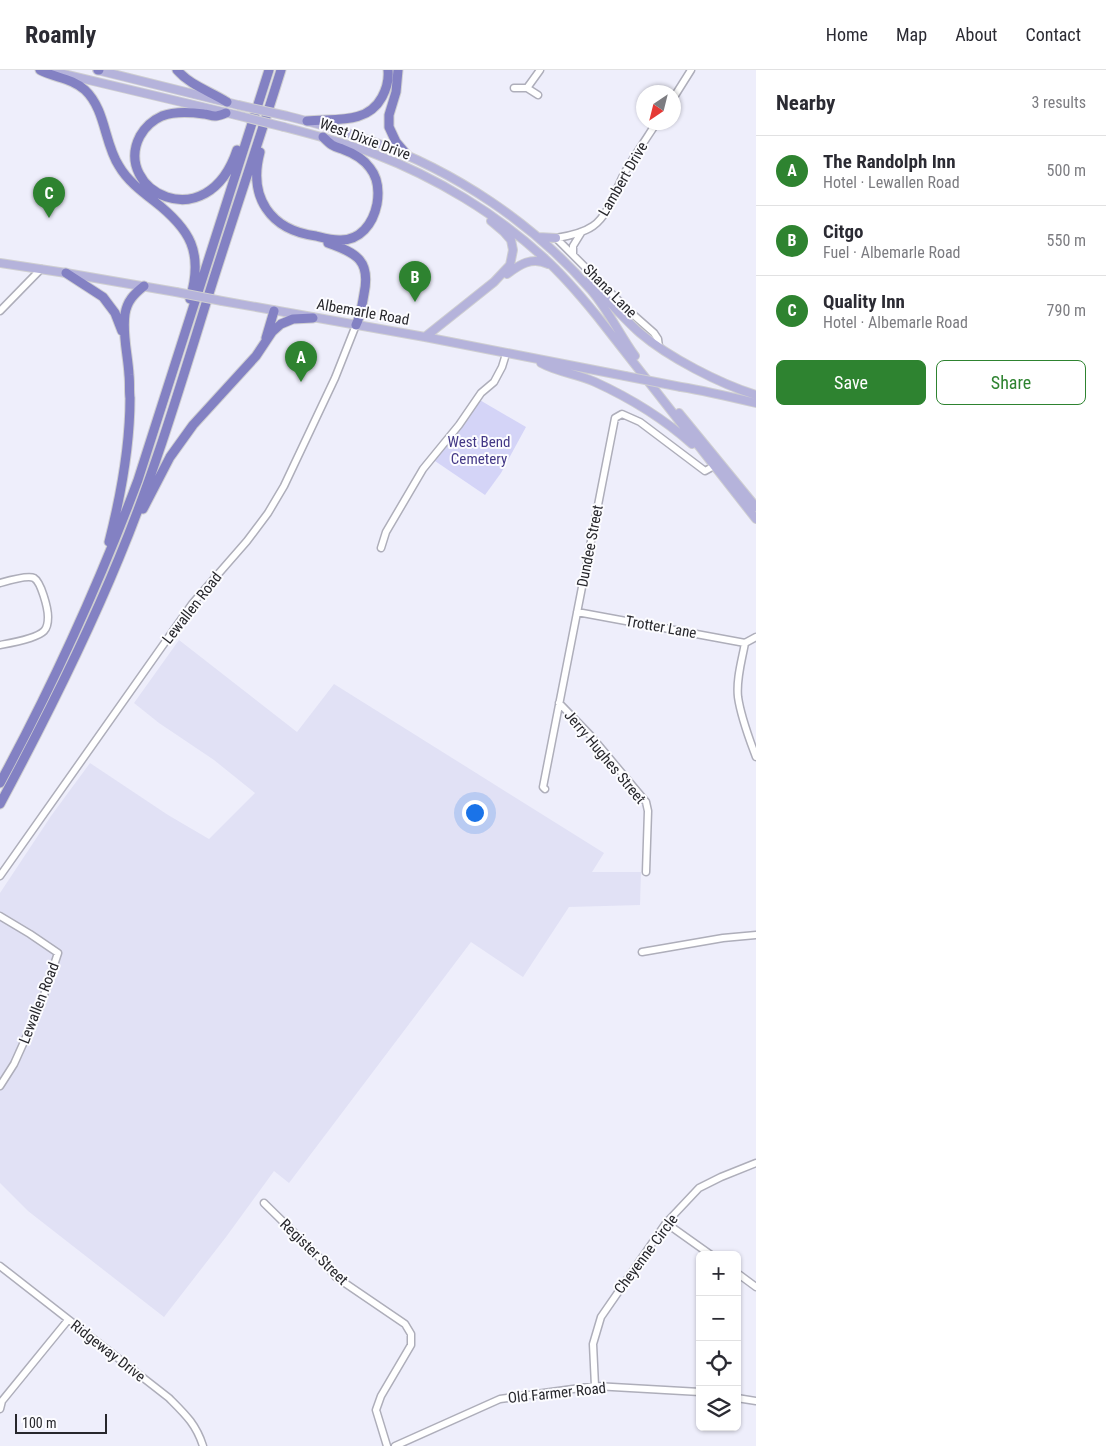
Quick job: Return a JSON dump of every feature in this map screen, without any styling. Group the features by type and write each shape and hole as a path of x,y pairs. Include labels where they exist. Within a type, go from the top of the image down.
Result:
{"highway":[{"path":"40,70 73,82 87,92 96,106 114,156 122,172 139,189 172,215 180,223 188,236 194,250 195,274 184,319 186,331"},
{"path":"177,70 192,84 213,93 227,102"},
{"path":"0,783 46,695 101,574 138,480 269,70"},
{"path":"0,804 33,744 73,663 119,558 141,502 281,70"},
{"path":"307,121 324,119 345,120 360,116 371,110 380,101 386,89 388,70"},
{"path":"398,70 396,92 389,115 389,127 396,142 407,155"},
{"path":"226,113 216,116 179,112 162,116 150,123 142,133 136,150 138,170 146,183 159,194 171,199 187,200 202,196 216,187 226,175 242,137 250,129"},
{"path":"260,137 256,182 263,204 269,213 278,221 295,230 350,252 363,264 367,283 360,316 356,325"},
{"path":"310,236 339,240 355,237 369,225 377,202 377,182 374,173 366,163 354,154 331,145 323,137"},
{"path":"66,273 103,297 115,314 124,336"},
{"path":"101,574 117,510 128,444 130,412 129,376 124,336 125,314 128,303 133,295 144,286"},
{"path":"265,343 274,311"},
{"path":"119,558 170,457 193,425 256,356 272,332 280,324 293,319 313,318"}],"main road":[{"name":"West Dixie Drive","path":"49,70 323,137 397,163 437,183 484,212 532,248 553,266 618,336"},
{"name":"West Dixie Drive","path":"98,70 307,121 371,141 407,155 481,195 538,237 596,296 618,336"},
{"path":"425,337 494,282 510,265 513,245 508,236 484,212"},
{"path":"538,237 556,238"},
{"path":"494,282 529,261 539,260 553,266"},
{"path":"562,260 572,262 633,326 660,347 688,365 756,396"},
{"name":"Albemarle Road","path":"0,263 144,286 425,337 756,402"},
{"path":"618,336 704,454 756,519"},
{"path":"618,336 756,507"},
{"path":"535,359 548,367 574,374 616,392 662,421 704,454"},
{"name":"Albemarle Road","path":"720,394 756,396"}],"street":[{"path":"527,88 540,70"},
{"path":"681,86 691,70"},
{"path":"514,88 527,88 538,95"},
{"name":"Lambert Drive","path":"556,238 582,232 593,226 605,213 625,173 651,130"},
{"path":"573,254 573,246 582,232"},
{"name":"Shana Lane","path":"556,238 629,312 654,333 660,347"},
{"path":"0,312 41,269"},
{"name":"Lewallen Road","path":"0,876 192,604 247,541 268,512 284,486 335,378 356,325"},
{"path":"381,548 388,527 423,469 459,426 481,393 494,382 506,354"},
{"name":"Dundee Street","path":"545,789 543,788 559,703 615,418 622,414 640,422 704,471 714,466"},
{"path":"0,583 29,576 35,578 40,585 48,617 47,626 42,633 0,645"},
{"name":"Trotter Lane","path":"577,612 745,643"},
{"path":"756,637 745,643 739,675 738,696 756,757"},
{"name":"Jerry Hughes Street","path":"559,703 590,735 646,802 648,811 646,872"},
{"name":"Lewallen Road","path":"0,916 58,953 41,1004 14,1065 0,1086"},
{"path":"642,952 723,938 756,935"},
{"name":"Cheyenne Circle","path":"595,1386 593,1344 601,1317 666,1224 699,1188 756,1163"},
{"name":"Register Street","path":"264,1203 318,1256 336,1277 405,1324 411,1334 411,1345 381,1396 376,1410 387,1446"},
{"path":"666,1224 705,1251"},
{"name":"Ridgeway Drive","path":"0,1266 169,1398 188,1417 199,1434 203,1446"},
{"path":"741,1277 756,1287"},
{"path":"0,1409 2,1401 68,1320"},
{"name":"Old Farmer Road","path":"394,1446 500,1400 595,1386 696,1391"},
{"path":"741,1399 756,1401"}],"shaded area":[{"path":"179,640 297,732 334,684 604,853 592,872 641,872 640,905 569,907 523,977 471,942 289,1183 274,1171 164,1317 28,1211 0,1183 0,893 51,816 90,763 168,815 209,839 255,793 214,760 159,723 134,703"}],"green space":[{"name":"West Bend Cemetery","path":"478,399 526,427 501,473 485,495 435,461"}],"place":[{"name":"Quality Inn","path":"49,218"},
{"name":"Citgo","path":"415,302"},
{"name":"The Randolph Inn","path":"301,382"}]}
